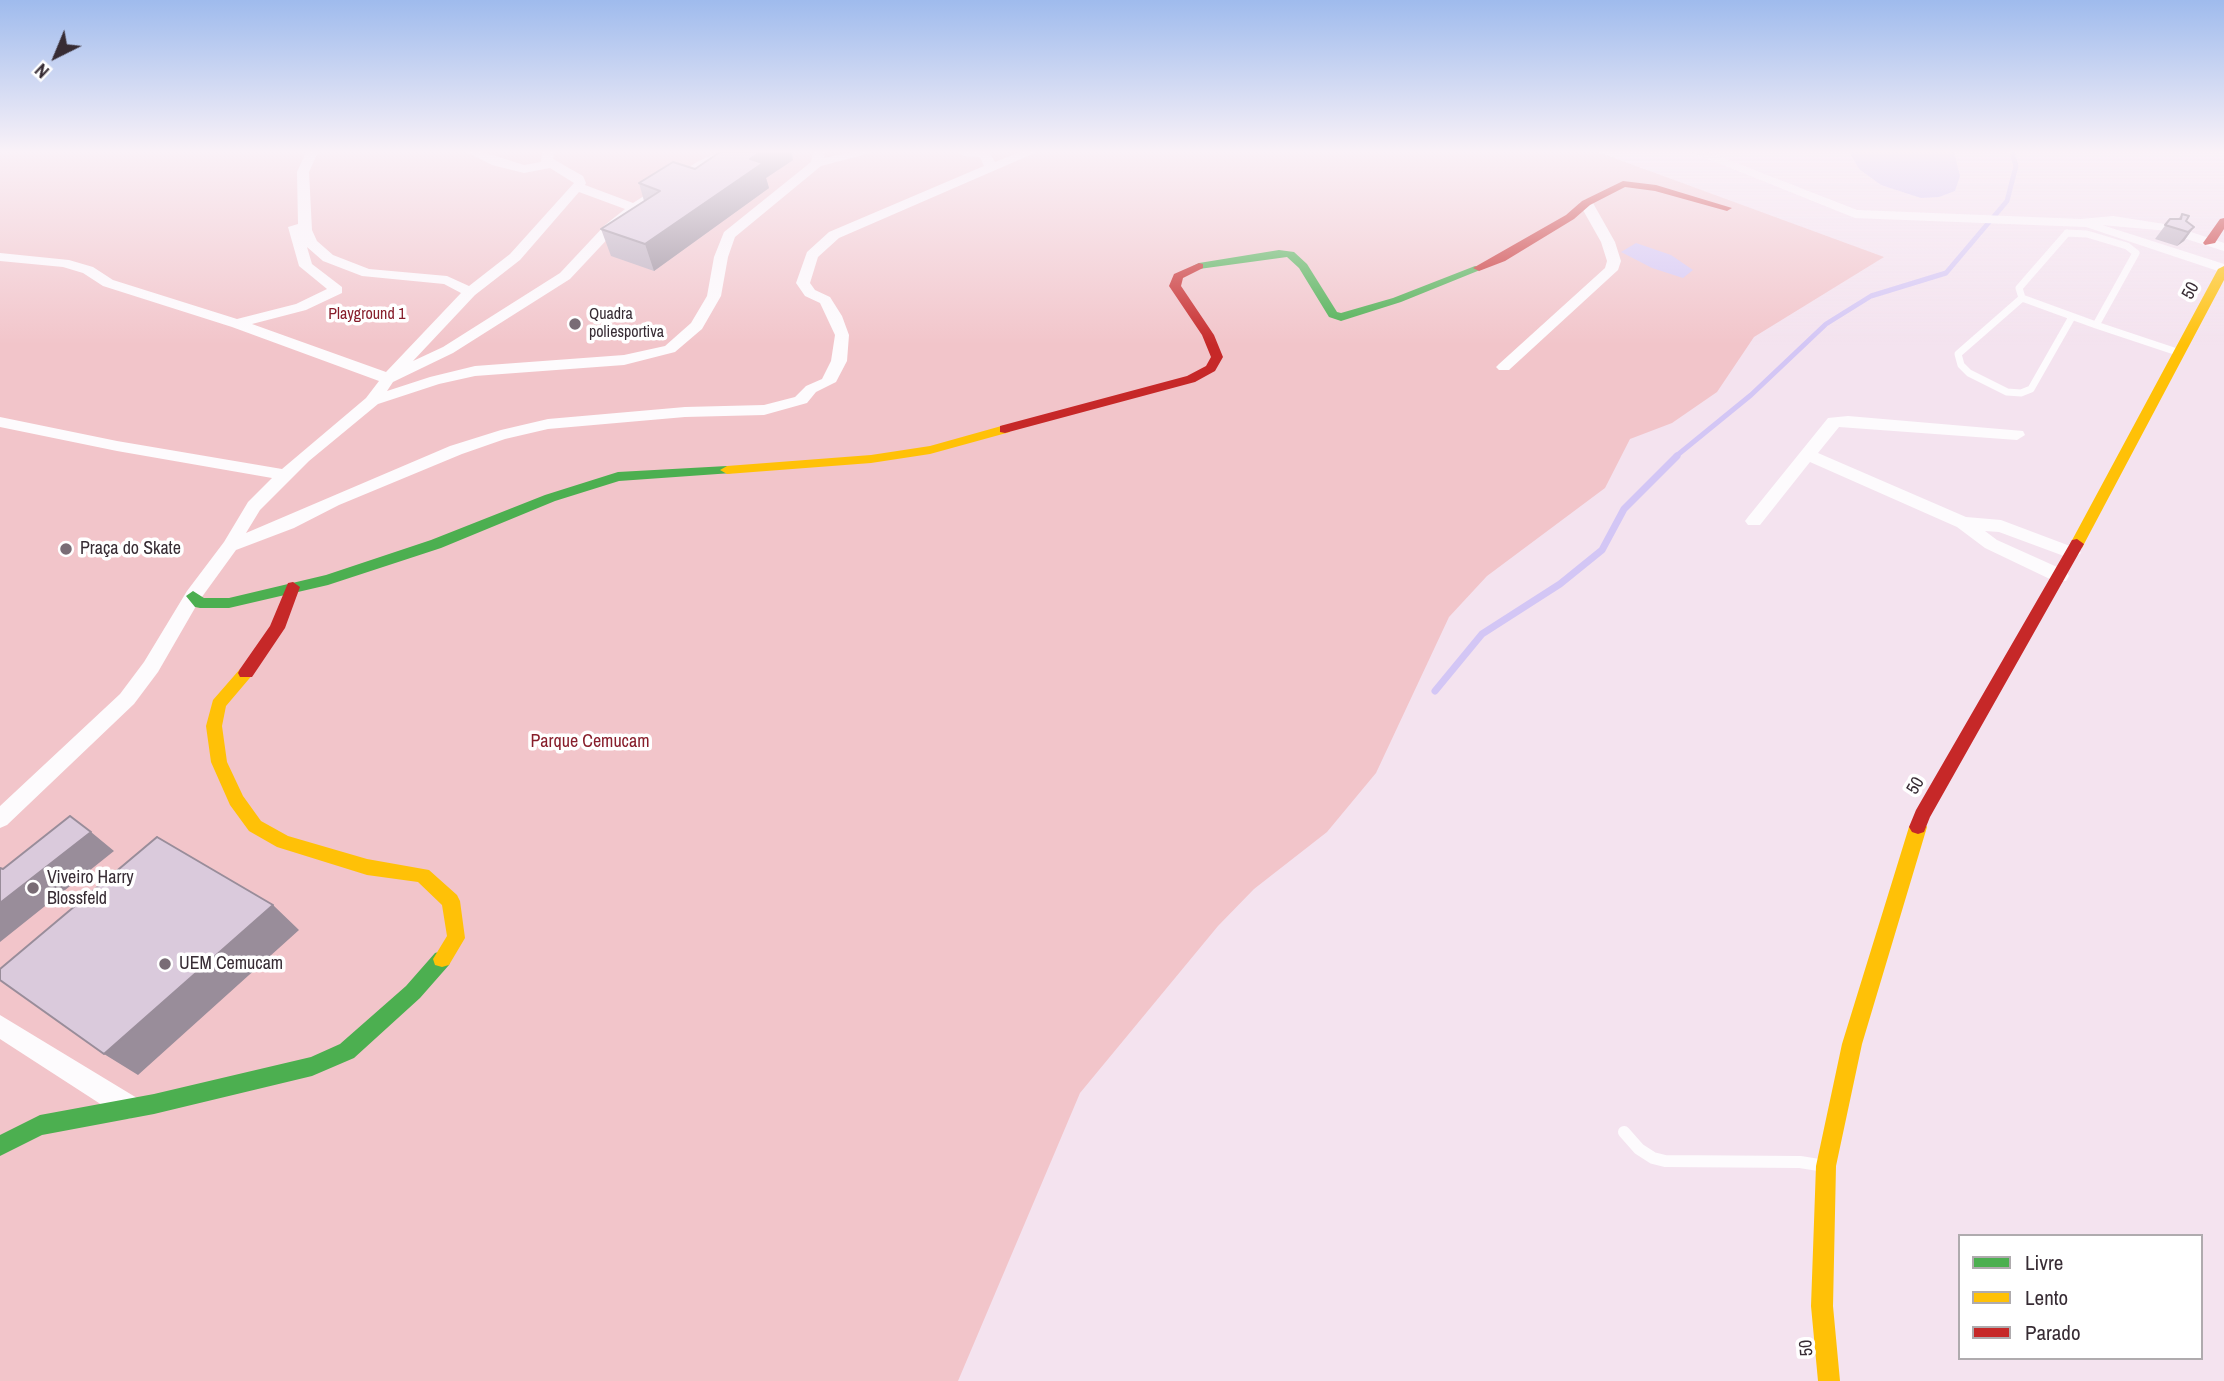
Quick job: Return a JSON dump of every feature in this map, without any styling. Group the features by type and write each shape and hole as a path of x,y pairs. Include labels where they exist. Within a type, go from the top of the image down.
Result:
{"street":[{"path":"237,324 301,307 337,290 306,266 295,233 294,216"},
{"path":"305,216 305,230 311,243 328,258 367,273 447,280 470,292"},
{"path":"0,819 115,713 151,667 192,596 230,546 254,506 303,457 372,401 388,379 470,292 514,257 550,216"},
{"path":"0,257 64,263 88,270 108,283 237,324 388,379 448,350 565,276 624,216"},
{"path":"372,401 435,380 475,371 624,360 670,349 698,326 714,296 721,257 729,235 750,216"},
{"path":"230,546 288,524 333,501 456,450 501,435 548,424 685,412 764,410 801,400 811,389 828,382 839,361 842,335 825,300 810,293 803,283 812,255 834,235 877,216"},
{"path":"192,596 200,603 229,603 365,570 550,498 618,477 768,468 930,450 1160,388 1191,379 1211,368 1217,357 1208,335 1175,286 1178,276 1184,271 1235,260 1279,253 1290,254 1303,266 1333,314 1346,316 1397,300 1500,259 1571,216"},
{"path":"1504,367 1611,270 1614,261 1608,242 1594,216"},
{"path":"1896,216 2081,223 2126,220 2164,228"},
{"path":"2184,256 2224,221"},
{"path":"2081,223 2224,269"},
{"name":"50","path":"1829,1381 1822,1306 1826,1166 1852,1044 1922,815 2060,576 2224,269"},
{"path":"1754,521 1827,429 1839,420 2017,435"},
{"path":"0,422 117,446 287,475"},
{"path":"1806,454 1963,523 1991,544 2060,576"},
{"path":"1963,523 2001,526 2072,553"},
{"path":"0,1146 40,1125 154,1104 312,1066 347,1051 413,992 447,954 456,938 451,901 423,875 368,867 283,842 255,826 236,800 219,762 214,726 219,704 250,668 277,628 293,587"},
{"path":"0,1026 128,1107"}],"lane":[{"path":"2022,298 2019,288 2063,235 2087,234 2127,246 2136,253 2096,325"},
{"path":"2022,298 2180,353"},
{"path":"2022,298 1969,341 1958,354 1961,365 1969,373 1998,388 2021,393 2031,389 2072,317"},
{"path":"1624,1132 1639,1149 1653,1158 1665,1161 1800,1162 1826,1166"}],"green space":[{"name":"Parque Cemucam","path":"0,216 1774,216 1884,257 1754,337 1717,392 1672,423 1630,439 1605,488 1487,576 1449,617 1376,773 1327,832 1254,889 1218,926 1080,1093 958,1381 0,1381"}],"shaded area":[{"path":"1636,243 1671,255 1693,270 1683,278 1652,268 1621,252"}],"building":[{"path":"620,216 685,216 645,244 601,229"},
{"path":"2182,216 2189,216 2186,221 2194,227 2188,232 2165,225 2170,219 2181,219"},
{"path":"70,816 91,832 0,903 0,868 3,869"},
{"name":"UEM Cemucam","path":"157,837 273,905 104,1054 0,980 0,969"}],"waterway":[{"path":"1675,457 1751,395 1826,324 1871,296 1946,273 1994,216"},
{"path":"1435,691 1482,634 1560,584 1602,550 1624,509 1677,456"}],"traffic: fast":[{"path":"1199,266 1279,253 1290,254 1303,266 1333,314 1341,317 1397,300 1479,268"},
{"path":"193,596 200,603 229,603 328,580 436,544 550,498 618,477 727,470"},
{"path":"0,1146 40,1125 154,1104 312,1066 347,1051 413,992 442,959"}],"traffic: slow":[{"path":"2077,544 2224,269"},
{"path":"727,470 871,459 930,450 1005,429"},
{"path":"246,673 219,704 214,726 219,762 236,800 255,826 283,842 367,867 423,875 451,901 456,938 442,959"},
{"path":"1829,1381 1822,1306 1826,1166 1852,1044 1918,827"}],"traffic: jam":[{"path":"1479,268 1501,259 1571,216"},
{"path":"2209,243 2224,221"},
{"path":"1005,429 1191,379 1211,368 1217,357 1208,335 1175,286 1178,276 1199,266"},
{"path":"1918,827 1922,815 2077,544"},
{"path":"246,673 277,628 293,587"}],"place":[{"name":"Quadra poliesportiva","path":"575,324"},
{"name":"Praça do Skate","path":"66,549"},
{"name":"Viveiro Harry Blossfeld","path":"33,888"},
{"name":"UEM Cemucam","path":"165,964"}],"park label":[{"name":"Playground 1","path":"367,315"}]}
